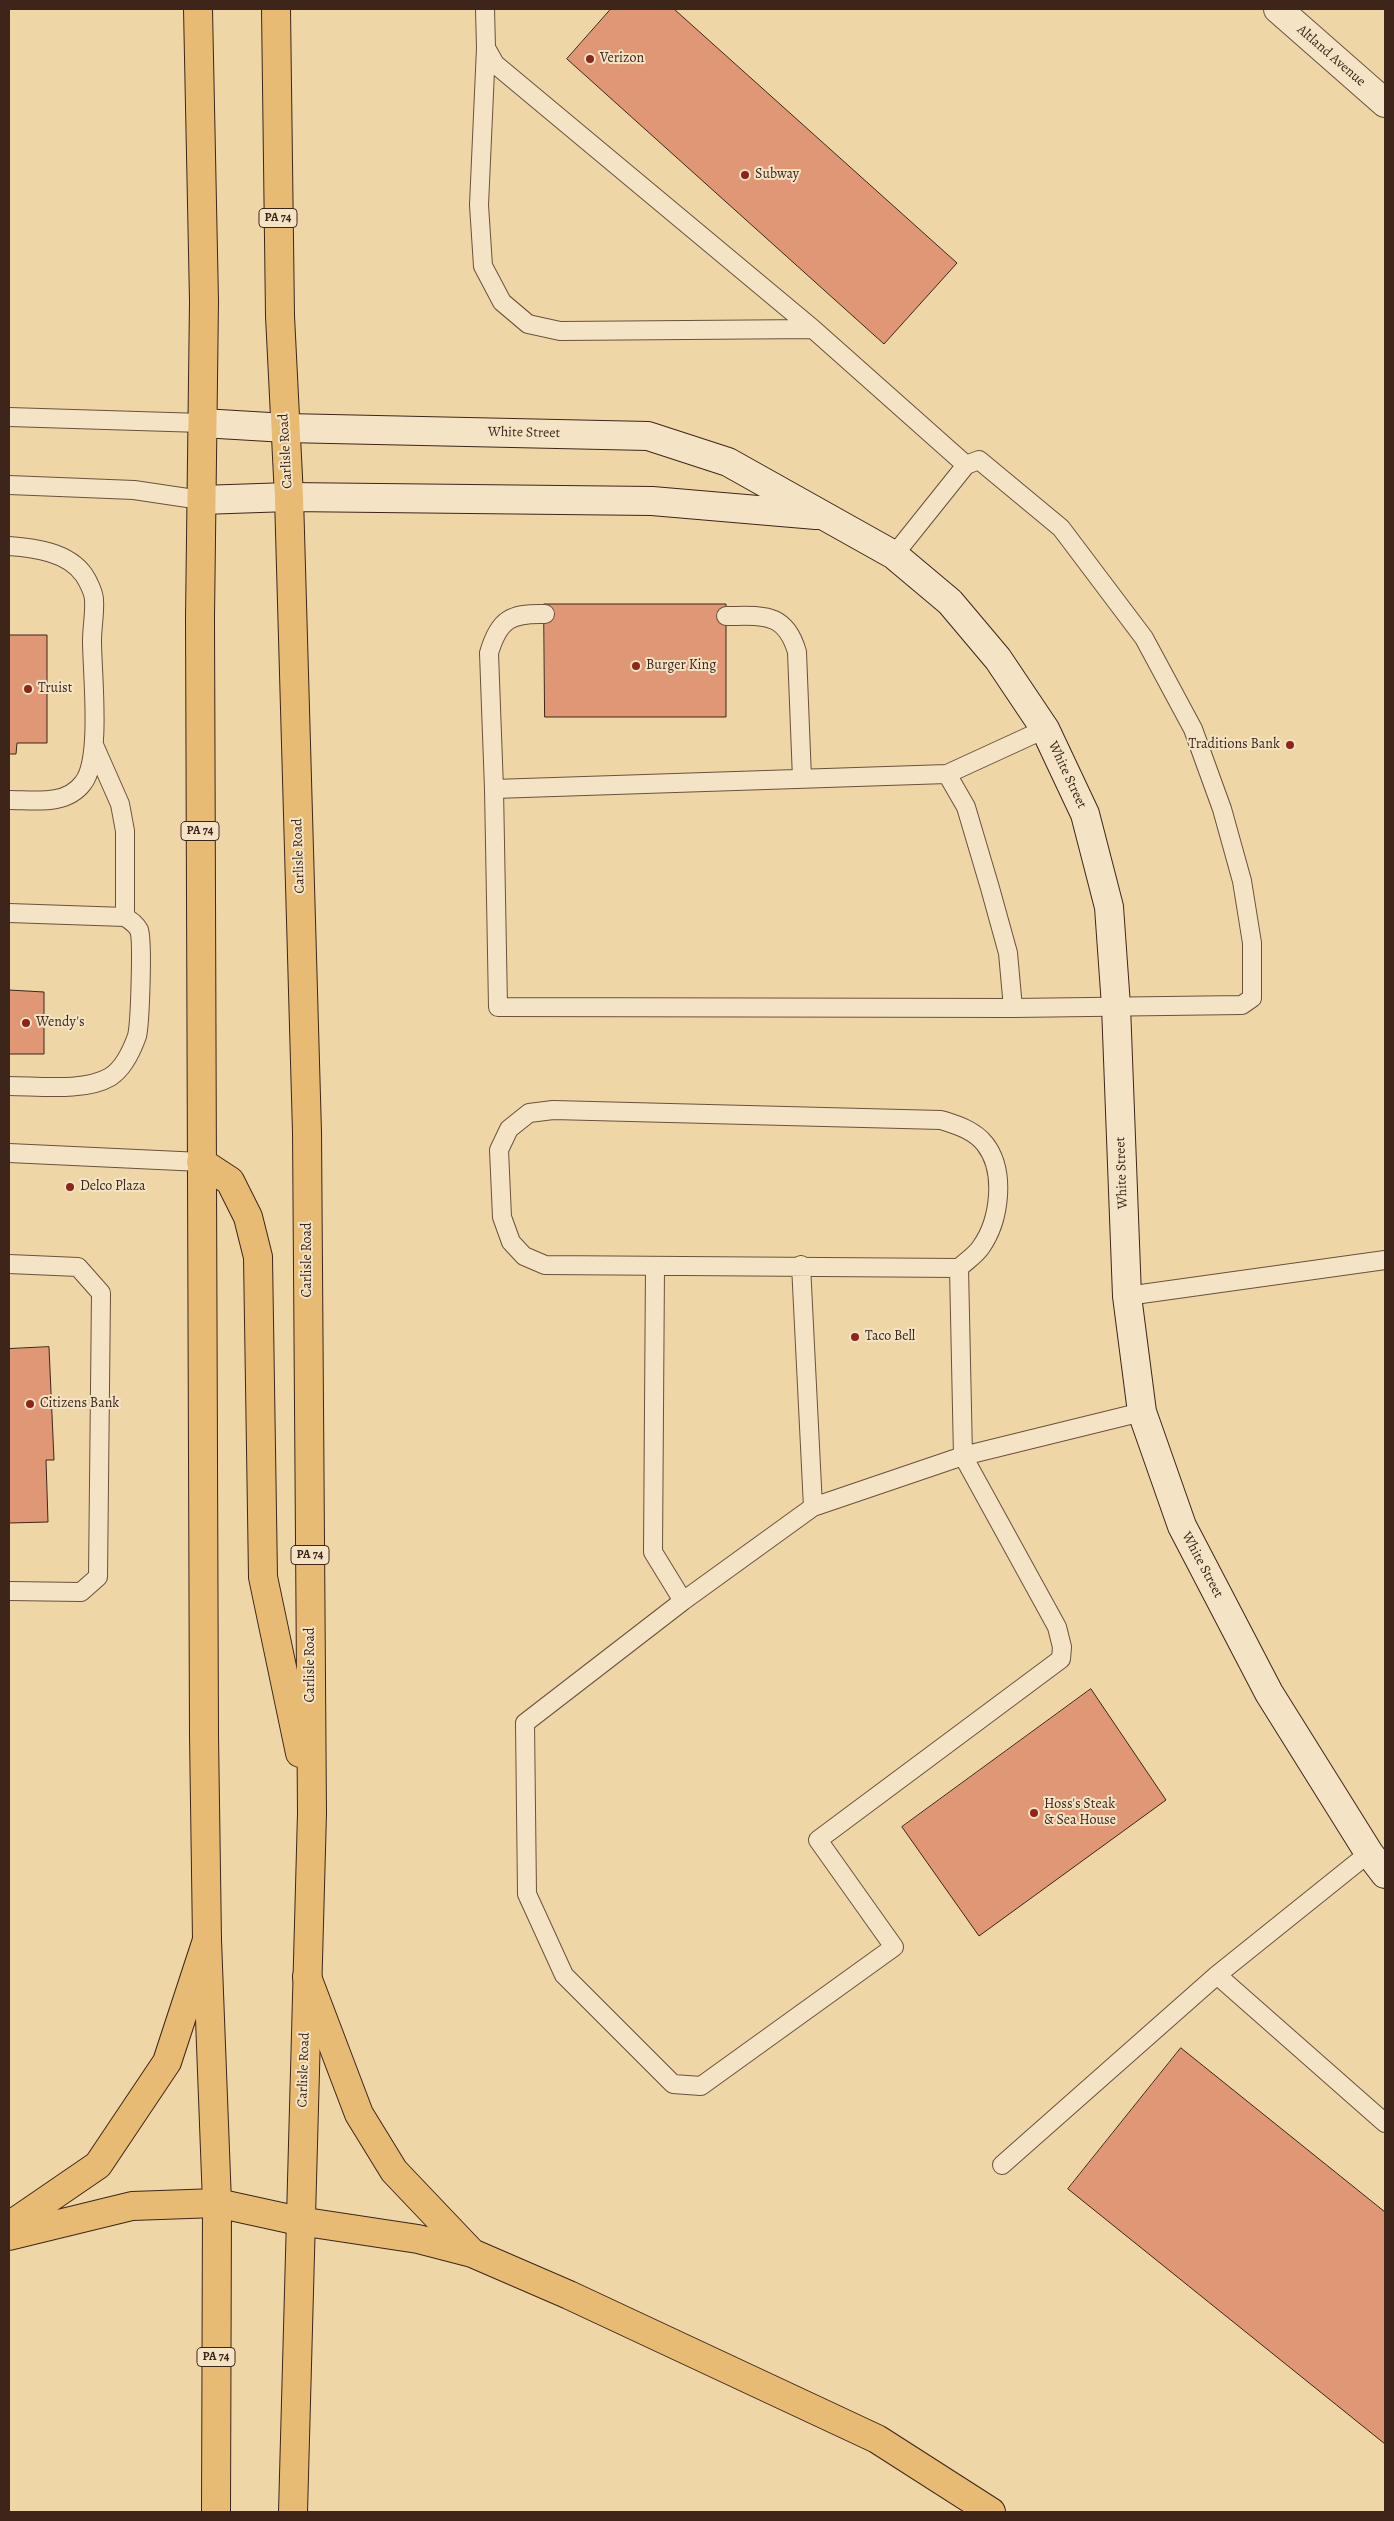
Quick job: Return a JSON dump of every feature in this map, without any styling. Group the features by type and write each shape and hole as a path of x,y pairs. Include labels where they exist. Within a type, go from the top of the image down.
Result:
{"main road":[{"name":"PA 74","path":"198,9 204,301 201,500 201,1162 204,1736 207,1940 217,2203 216,2512"},
{"name":"Carlisle Road","path":"276,9 280,316 289,497 307,1132 312,1812 292,2512"},
{"path":"201,1162 230,1182 248,1217 258,1257 263,1578 312,1812"},
{"path":"9,2226 98,2165 167,2062 207,1940"},
{"path":"307,1978 358,2114 394,2171 472,2253"},
{"path":"9,2236 132,2206 217,2203 299,2220 418,2240 472,2253 569,2295 877,2439 991,2512"}],"street":[{"name":"Altland Avenue","path":"1278,9 1385,103"},
{"name":"White Street","path":"202,423 286,428 648,436 728,462 828,516 894,555 950,602 998,659 1044,729 1085,814 1109,907 1116,1006 1127,1296 1142,1412 1182,1526 1269,1693 1369,1853 1385,1874"},
{"name":"White Street","path":"201,500 289,497 652,501 828,516"}],"lane":[{"path":"484,9 486,48 479,205 483,266 502,302 528,324 560,331 813,329"},
{"path":"486,48 495,64 813,329 966,465"},
{"path":"9,417 202,423"},
{"path":"545,614 522,614 505,621 494,635 489,653 494,789 498,1007 1013,1008 1242,1005 1252,998 1252,943 1242,881 1222,809 1193,729 1144,638 1062,528 979,460 966,465 894,555"},
{"path":"9,485 134,490 201,500"},
{"path":"9,546 60,556 84,575 94,597 92,639 94,745 92,765 84,783 72,794 55,800 9,800"},
{"path":"726,616 765,616 779,621 793,635 797,652 802,779"},
{"path":"494,789 947,774 1044,729"},
{"path":"94,745 120,804 126,831 125,917"},
{"path":"947,774 966,807 990,888 1008,953 1013,1008"},
{"path":"9,913 125,917 134,923 140,932 141,954 137,1035 125,1061 110,1077 86,1086 9,1086"},
{"path":"552,1110 941,1120 966,1128 984,1144 995,1163 997,1202 993,1227 980,1248 959,1268 654,1266 545,1265 524,1256 511,1242 502,1217 499,1150 509,1129 529,1113 552,1110"},
{"path":"9,1153 201,1162"},
{"path":"1127,1296 1385,1260"},
{"path":"9,1264 78,1267 101,1293 98,1577 81,1592 9,1591"},
{"path":"654,1266 653,1552 683,1601"},
{"path":"800,1266 813,1507"},
{"path":"959,1268 963,1456 1057,1626 1062,1647 1061,1658 818,1840 894,1946 701,2086 673,2084 564,1975 527,1894 524,1723 683,1601 813,1507 963,1456 1142,1412"},
{"path":"1002,2165 1217,1975 1369,1853"},
{"path":"1217,1975 1385,2123"}],"building":[{"path":"611,9 674,9 957,263 884,344 567,59"},
{"name":"Burger King","path":"544,604 726,604 726,717 545,717"},
{"name":"Truist","path":"9,635 47,635 47,743 17,743 16,754 9,754"},
{"name":"Wendy's","path":"9,990 44,992 44,1054 9,1054"},
{"name":"Citizens Bank","path":"49,1347 54,1460 46,1460 48,1522 9,1523 9,1349"},
{"name":"Hoss's Steak & Sea House","path":"1091,1689 1166,1800 979,1936 902,1827"},
{"path":"1181,2048 1385,2212 1385,2444 1068,2189"}],"place":[{"name":"Verizon","path":"590,59"},
{"name":"Subway","path":"745,175"},
{"name":"Burger King","path":"636,666"},
{"name":"Truist","path":"28,689"},
{"name":"Traditions Bank","path":"1290,745"},
{"name":"Wendy's","path":"26,1023"},
{"name":"Delco Plaza","path":"70,1187"},
{"name":"Taco Bell","path":"855,1337"},
{"name":"Citizens Bank","path":"30,1404"},
{"name":"Hoss's Steak & Sea House","path":"1034,1813"}]}
